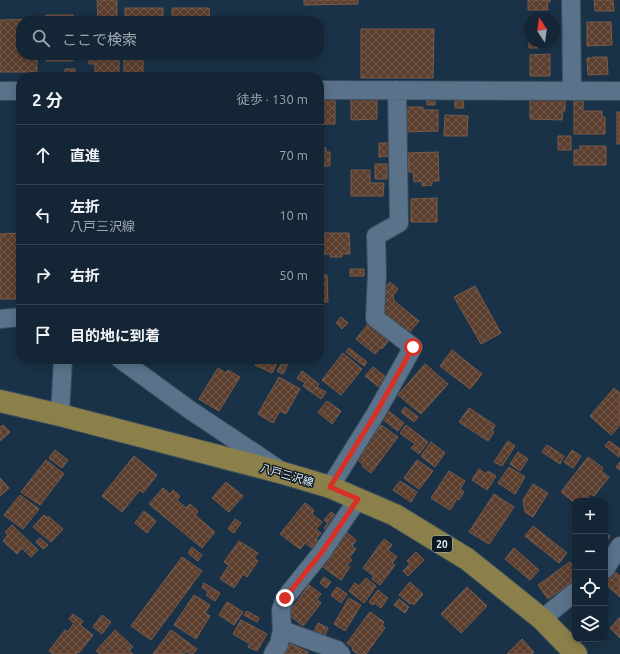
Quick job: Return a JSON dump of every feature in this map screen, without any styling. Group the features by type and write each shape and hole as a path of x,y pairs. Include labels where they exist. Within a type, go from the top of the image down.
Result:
{"main road":[{"name":"八戸三沢線","path":"0,401 284,473 330,487 395,515 468,559 542,620 576,654"}],"street":[{"path":"572,0 572,91"},
{"path":"324,90 620,91"},
{"path":"330,487 376,413 413,347 375,318 377,273 376,236 399,223 398,90"},
{"path":"0,91 16,91"},
{"path":"0,319 16,317"},
{"path":"60,415 63,364"},
{"path":"127,364 190,410 284,473"},
{"path":"273,654 279,644 282,630 281,610 285,598 322,552 358,499"},
{"path":"608,564 620,546"},
{"path":"542,620 572,595"},
{"path":"282,630 337,650 342,654"}],"building":[{"path":"97,0 117,0 117,16 98,16"},
{"path":"304,0 358,0 358,4 304,5"},
{"path":"528,0 550,0 550,2 547,2 548,10 528,10"},
{"path":"594,0 613,0 614,11 595,11"},
{"path":"125,8 163,8 163,16 125,16"},
{"path":"172,8 209,8 210,16 172,16"},
{"path":"46,15 73,15 73,16"},
{"path":"0,20 16,20 16,60 37,60 37,72 0,72"},
{"path":"587,22 611,22 612,45 587,46"},
{"path":"361,29 434,29 433,78 361,78"},
{"path":"550,54 550,76 530,76 530,55"},
{"path":"607,57 608,74 588,75 587,58"},
{"path":"46,60 73,60 73,61"},
{"path":"89,60 119,60 119,72 95,72 95,64 89,64"},
{"path":"124,60 143,60 143,72 124,72"},
{"path":"65,69 75,69 75,72 65,72"},
{"path":"335,97 335,124 324,124 324,98"},
{"path":"427,97 435,97 435,105 427,105"},
{"path":"574,98 583,98 583,111 602,111 602,117 605,117 605,134 574,134"},
{"path":"351,99 377,99 377,119 351,120"},
{"path":"530,99 565,100 565,111 563,111 562,120 530,119"},
{"path":"455,100 463,100 464,108 455,108"},
{"path":"404,107 423,107 423,110 438,110 438,131 405,132"},
{"path":"617,112 620,112 620,144 617,144"},
{"path":"445,115 468,116 467,136 444,136"},
{"path":"558,136 571,136 571,150 558,150"},
{"path":"379,143 389,143 389,156 379,157"},
{"path":"580,146 606,146 606,165 574,165 574,150 580,150"},
{"path":"324,148 326,148 326,152 330,152 330,166 324,166"},
{"path":"438,152 439,181 432,181 432,185 422,186 422,181 414,182 413,172 409,172 408,153"},
{"path":"375,164 387,164 387,179 375,179"},
{"path":"351,170 370,170 370,183 384,183 383,196 351,196"},
{"path":"437,198 437,222 411,222 411,199"},
{"path":"16,233 16,299 0,299 0,234"},
{"path":"324,233 349,233 350,254 342,254 342,257 330,257 330,254 324,254"},
{"path":"350,269 364,269 364,276 350,276"},
{"path":"324,275 327,275 328,302 324,302"},
{"path":"390,282 398,289 393,295 394,301 419,321 409,333 384,313 383,291"},
{"path":"475,286 501,333 481,344 454,297"},
{"path":"341,317 348,323 342,329 336,323"},
{"path":"368,324 389,340 382,349 381,347 375,354 356,339"},
{"path":"349,348 367,362 364,366 346,352"},
{"path":"452,350 482,374 470,389 440,366"},
{"path":"343,353 362,369 341,395 322,380"},
{"path":"256,364 276,364 272,373"},
{"path":"281,364 288,364 283,374 277,371"},
{"path":"425,364 448,384 421,414 398,395"},
{"path":"373,367 387,378 379,387 365,376"},
{"path":"218,368 226,373 228,370 240,377 219,411 199,399"},
{"path":"302,371 319,384 317,387 326,392 321,399 303,386 305,383 297,378"},
{"path":"279,377 300,389 286,414 280,411 273,423 258,414"},
{"path":"614,388 620,393 620,425 611,435 590,416"},
{"path":"327,401 341,411 332,424 318,412"},
{"path":"405,407 418,417 414,422 401,412"},
{"path":"469,408 495,425 492,431 494,432 488,441 459,422"},
{"path":"387,410 404,423 398,431 381,418"},
{"path":"3,425 10,432 0,441 0,426 1,427"},
{"path":"381,425 398,437 371,473 356,459"},
{"path":"406,425 428,442 419,454 411,448 415,444 400,433"},
{"path":"508,441 515,446 502,466 494,462"},
{"path":"609,441 620,449 619,457 605,446"},
{"path":"431,442 445,453 435,467 421,456"},
{"path":"547,445 564,456 560,464 542,452"},
{"path":"55,450 68,460 62,468 49,458"},
{"path":"572,450 581,456 573,468 564,462"},
{"path":"518,452 528,459 520,471 510,464"},
{"path":"134,456 157,475 143,493 140,490 122,512 102,496"},
{"path":"588,457 603,468 601,471 609,477 594,496 591,494 588,498 572,498 572,501 561,492"},
{"path":"46,460 64,474 40,505 21,492"},
{"path":"417,460 433,471 419,489 404,478"},
{"path":"620,462 620,470 616,467"},
{"path":"509,467 525,477 515,494 498,483"},
{"path":"479,469 486,474 488,471 496,476 487,490 472,480"},
{"path":"449,471 465,481 460,489 464,492 459,500 457,499 450,510 431,498"},
{"path":"0,478 9,488 0,496"},
{"path":"400,481 417,492 411,502 393,490"},
{"path":"226,482 243,496 229,512 212,498"},
{"path":"533,484 548,493 533,517 525,512 523,500"},
{"path":"163,488 170,494 173,490 180,496 177,500 186,508 190,504 198,511 195,515 215,532 202,548 149,504"},
{"path":"494,494 514,507 489,544 469,532"},
{"path":"20,495 39,509 23,529 4,515"},
{"path":"305,503 314,510 312,514 322,522 316,529 321,533 316,539 318,541 312,548 305,543 300,549 280,534"},
{"path":"144,511 156,521 147,533 135,523"},
{"path":"331,512 339,518 328,531 324,528 328,523 324,520"},
{"path":"44,515 47,518 48,516 63,529 51,542 33,527"},
{"path":"235,519 241,523 234,533 228,529"},
{"path":"12,525 38,550 31,557 22,548 17,554 3,541 8,535 5,532"},
{"path":"533,526 567,553 559,563 525,536"},
{"path":"345,531 356,540 352,546 356,549 349,558 352,560 347,565 350,567 341,580 320,565"},
{"path":"40,538 48,545 43,549 36,542"},
{"path":"384,539 392,545 388,550 397,557 392,563 395,565 380,585 372,579 374,576 363,568"},
{"path":"239,541 258,553 254,558 258,561 247,577 243,574 234,588 220,579 229,565 224,562"},
{"path":"192,547 202,555 198,561 188,553"},
{"path":"514,548 539,570 530,580 505,559"},
{"path":"416,552 424,560 408,576 403,571 410,564 407,561"},
{"path":"182,557 202,571 151,640 131,626"},
{"path":"570,562 572,564 572,582 548,599 538,585"},
{"path":"615,572 620,576 620,597 608,587 608,580"},
{"path":"324,577 331,582 326,588 320,583"},
{"path":"366,578 376,586 364,603 349,591 355,583 359,586"},
{"path":"410,582 423,594 414,605 411,603 410,604 399,595"},
{"path":"204,583 220,593 215,601 206,595 208,592 202,587"},
{"path":"309,585 321,594 317,599 321,603 303,626 288,614"},
{"path":"337,587 347,594 341,603 331,595"},
{"path":"467,587 487,606 461,633 441,614"},
{"path":"378,590 388,598 381,608 375,603 373,605 369,602"},
{"path":"194,595 210,605 205,613 210,616 196,639 174,625"},
{"path":"349,598 361,605 345,631 334,624"},
{"path":"399,599 409,607 405,613 394,605"},
{"path":"227,602 243,612 234,625 219,615"},
{"path":"247,611 259,618 257,622 244,615"},
{"path":"370,612 384,622 382,625 385,628 366,654 358,654 352,650 353,648 347,643"},
{"path":"73,614 83,621 80,625 93,635 79,653 53,654 49,651 65,630 68,632 74,623 69,619"},
{"path":"102,615 111,622 102,634 93,627"},
{"path":"620,618 620,638 610,628"},
{"path":"241,620 267,634 257,651 248,647 250,644 233,634"},
{"path":"318,623 328,628 324,637 314,632"},
{"path":"115,630 133,647 129,651 133,654 100,654 96,651"},
{"path":"171,630 197,649 193,654 186,651 184,654 153,654"},
{"path":"522,639 534,652 532,654 507,654"},
{"path":"290,644 308,652 307,654 285,654"}],"route":[{"path":"285,598 322,552 358,499 330,487 376,413 413,347"}]}
